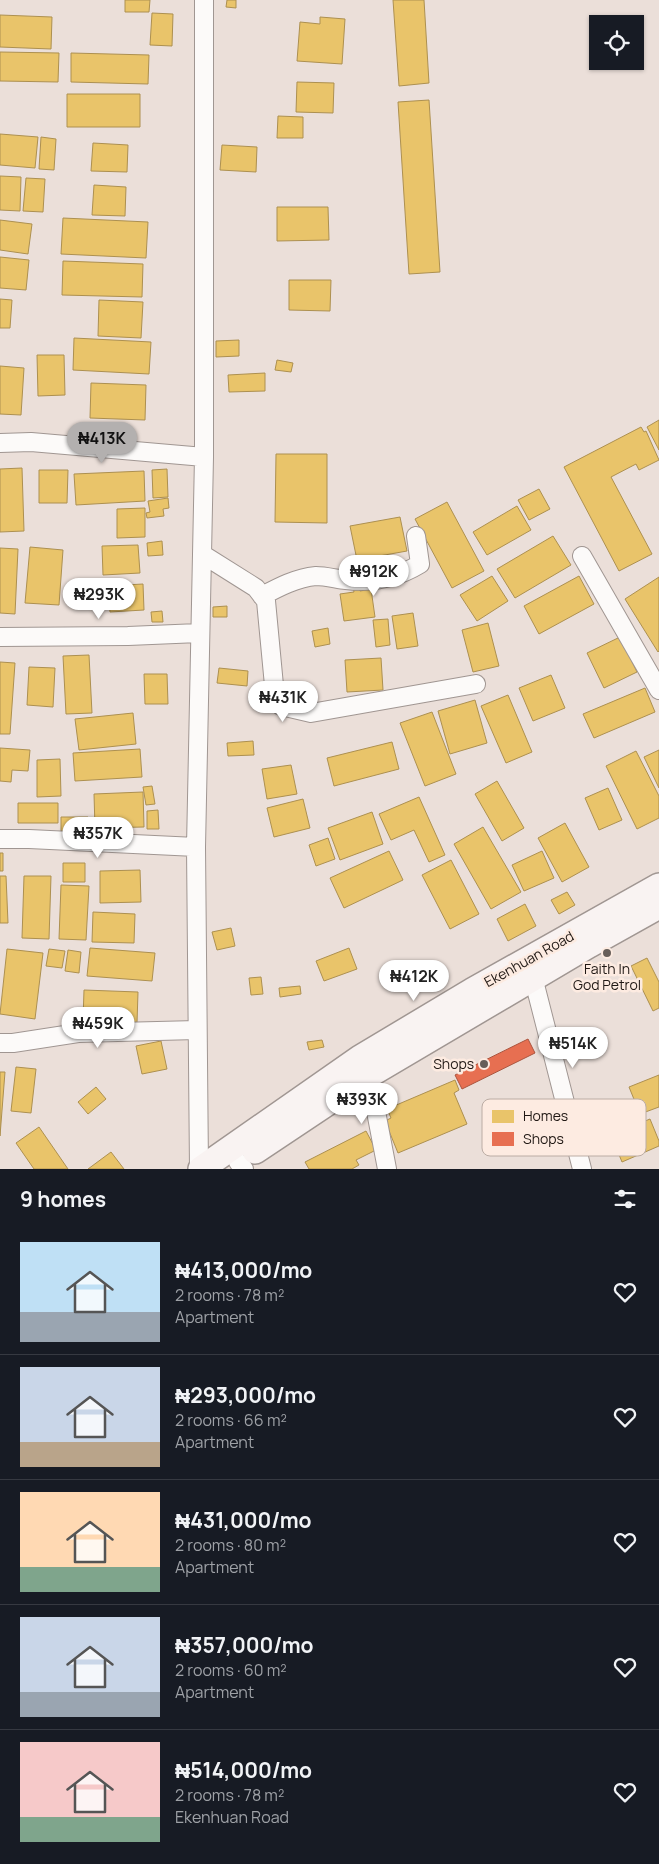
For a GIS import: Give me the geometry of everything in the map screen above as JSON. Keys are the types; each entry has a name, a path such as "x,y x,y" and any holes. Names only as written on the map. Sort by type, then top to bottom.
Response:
{"main road":[{"name":"Ekenhuan Road","path":"200,1169 360,1058 472,991 659,886"},
{"name":"Ekenhuan Road","path":"237,1167 369,1075 534,977 659,906"}],"street":[{"path":"200,1169 196,847 204,457 204,0"},
{"path":"0,443 31,442 204,457"},
{"path":"262,596 281,585 310,577 380,581 411,570 420,564 416,536"},
{"path":"202,554 256,588 266,601 275,696 281,706 311,713 476,684"},
{"path":"582,556 659,690"},
{"path":"0,637 128,636 199,633"},
{"path":"0,840 29,839 196,847"},
{"path":"534,977 564,1099"},
{"path":"0,1043 13,1043 78,1033 197,1030"},
{"path":"369,1075 387,1169"},
{"path":"579,1156 582,1169"}],"building: Homes":[{"path":"125,0 150,0 149,12 125,12"},
{"path":"227,0 236,0 236,8 226,7"},
{"path":"393,0 424,0 429,83 399,86"},
{"path":"152,13 173,14 172,46 150,45"},
{"path":"0,15 52,17 51,49 0,47"},
{"path":"320,17 345,19 342,64 297,61 300,22 320,24"},
{"path":"0,52 59,53 58,82 0,81"},
{"path":"71,53 149,55 148,84 71,82"},
{"path":"297,82 334,83 333,113 296,112"},
{"path":"67,94 140,94 140,127 67,127"},
{"path":"429,100 440,272 409,274 398,102"},
{"path":"278,116 303,117 303,138 277,138"},
{"path":"0,134 38,137 35,168 0,165"},
{"path":"41,137 56,139 54,170 39,169"},
{"path":"93,143 128,145 127,172 91,171"},
{"path":"222,145 257,147 256,172 220,170"},
{"path":"0,176 21,177 20,211 0,210"},
{"path":"26,178 45,179 43,212 23,211"},
{"path":"94,185 126,187 125,216 92,215"},
{"path":"277,207 328,207 329,240 277,241"},
{"path":"63,218 148,222 146,258 61,254"},
{"path":"0,220 32,224 28,254 0,250"},
{"path":"0,257 29,260 26,290 0,288"},
{"path":"63,261 143,264 142,297 62,295"},
{"path":"289,280 331,280 330,311 289,310"},
{"path":"0,299 12,300 10,328 0,328"},
{"path":"99,300 143,302 141,338 98,336"},
{"path":"74,338 151,342 149,374 73,370"},
{"path":"239,340 239,356 216,357 216,341"},
{"path":"37,355 64,355 65,395 38,396"},
{"path":"277,360 293,363 291,372 275,370"},
{"path":"0,366 24,368 21,415 0,414"},
{"path":"265,373 265,391 229,392 228,375"},
{"path":"91,383 146,385 145,420 90,418"},
{"path":"659,420 659,450 647,427"},
{"path":"641,427 644,432 646,431 659,460 639,470 636,464 611,477 652,554 619,571 564,467"},
{"path":"276,454 327,454 327,523 275,522"},
{"path":"22,468 24,531 0,532 0,469"},
{"path":"167,469 168,497 153,498 152,470"},
{"path":"39,470 68,470 67,503 39,503"},
{"path":"144,471 145,501 76,505 74,474"},
{"path":"539,489 550,509 529,520 518,500"},
{"path":"168,498 169,508 163,509 164,516 147,518 146,513 150,512 148,501"},
{"path":"447,502 484,571 452,588 415,519"},
{"path":"517,506 531,530 487,555 473,532"},
{"path":"145,508 145,537 117,538 117,509"},
{"path":"400,517 407,551 357,560 350,526"},
{"path":"553,536 571,565 515,598 497,569"},
{"path":"162,541 163,555 148,556 147,543"},
{"path":"138,545 140,573 103,575 102,546"},
{"path":"30,547 63,550 59,605 25,603"},
{"path":"0,548 18,549 15,614 0,613"},
{"path":"492,576 508,601 477,621 460,595"},
{"path":"579,576 594,604 539,634 524,606"},
{"path":"659,577 659,651 658,652 625,599"},
{"path":"143,584 144,610 110,612 108,586"},
{"path":"359,585 360,591 371,589 375,617 344,621 340,594 354,592 353,586"},
{"path":"227,606 227,617 213,617 213,607"},
{"path":"162,611 163,622 152,622 151,612"},
{"path":"413,613 418,646 397,649 392,616"},
{"path":"388,619 390,645 376,647 373,620"},
{"path":"488,623 499,666 473,672 462,630"},
{"path":"328,628 330,644 315,647 312,631"},
{"path":"620,637 637,672 604,688 587,653"},
{"path":"89,655 92,713 66,714 63,656"},
{"path":"381,658 383,690 347,692 345,660"},
{"path":"0,662 15,663 10,734 0,734"},
{"path":"29,667 55,668 53,707 27,705"},
{"path":"219,668 248,671 247,686 217,683"},
{"path":"144,674 167,674 168,704 145,704"},
{"path":"551,675 565,708 533,721 519,688"},
{"path":"645,688 655,712 594,738 583,714"},
{"path":"508,695 532,752 506,763 481,706"},
{"path":"475,700 487,743 450,754 438,711"},
{"path":"432,712 456,774 425,786 400,723"},
{"path":"133,713 136,744 79,750 75,719"},
{"path":"253,741 254,755 228,756 227,743"},
{"path":"392,742 399,769 334,786 327,758"},
{"path":"0,748 30,750 28,771 12,770 11,782 0,781"},
{"path":"140,749 142,777 75,781 73,753"},
{"path":"659,750 659,788 644,757"},
{"path":"636,751 659,796 659,818 637,829 606,766"},
{"path":"60,759 61,796 37,797 37,760"},
{"path":"291,765 297,794 267,799 262,769"},
{"path":"497,781 524,828 502,841 475,794"},
{"path":"152,786 155,804 146,805 143,787"},
{"path":"608,788 622,820 599,830 585,798"},
{"path":"143,792 144,827 95,828 94,794"},
{"path":"419,797 445,855 429,862 414,830 391,840 379,814"},
{"path":"303,799 310,828 274,837 267,808"},
{"path":"18,803 58,803 58,823 18,823"},
{"path":"158,810 159,829 147,829 147,811"},
{"path":"372,812 383,844 340,860 328,828"},
{"path":"61,817 88,817 88,831 61,831"},
{"path":"565,823 589,867 562,882 538,838"},
{"path":"483,827 521,892 491,909 454,844"},
{"path":"328,838 335,859 316,866 309,845"},
{"path":"389,851 403,880 344,908 330,878"},
{"path":"542,851 554,878 524,891 512,865"},
{"path":"0,853 3,853 3,871 0,871"},
{"path":"451,860 479,914 450,929 422,875"},
{"path":"63,863 85,863 85,882 63,882"},
{"path":"140,870 141,902 100,903 100,871"},
{"path":"0,876 6,876 8,923 0,923"},
{"path":"24,876 51,876 49,939 22,938"},
{"path":"61,885 89,886 86,940 59,939"},
{"path":"567,892 575,905 559,914 551,900"},
{"path":"525,904 536,926 508,941 497,919"},
{"path":"93,912 135,914 134,943 92,942"},
{"path":"231,928 235,946 217,950 212,932"},
{"path":"90,948 155,953 152,981 87,976"},
{"path":"349,948 357,969 324,981 316,961"},
{"path":"7,949 43,953 35,1019 0,1014"},
{"path":"49,949 65,951 62,968 46,966"},
{"path":"68,950 81,952 79,973 65,971"},
{"path":"647,958 659,982 659,1008 653,1011 631,966"},
{"path":"261,977 263,994 251,995 249,978"},
{"path":"300,986 301,994 280,997 279,988"},
{"path":"84,990 138,992 137,1023 83,1020"},
{"path":"322,1040 324,1047 309,1050 307,1042"},
{"path":"161,1041 167,1069 142,1074 136,1046"},
{"path":"16,1067 36,1069 31,1113 11,1111"},
{"path":"0,1072 5,1072 0,1136"},
{"path":"659,1075 659,1107 646,1112 646,1099 634,1099 629,1087"},
{"path":"455,1080 459,1090 454,1093 467,1124 398,1153 385,1121 391,1118 387,1109"},
{"path":"96,1087 106,1099 88,1114 78,1102"},
{"path":"650,1119 659,1141 659,1146 646,1152 646,1121"},
{"path":"39,1127 68,1169 34,1169 16,1143"},
{"path":"366,1131 376,1150 356,1160 359,1165 352,1169 309,1169 305,1162"},
{"path":"111,1152 124,1169 88,1169"},
{"path":"620,1156 636,1156 622,1162"}],"building: Shops":[{"path":"528,1039 535,1053 462,1089 455,1075"}],"place":[{"name":"Faith In God Petrol","path":"607,953"},
{"name":"Shops","path":"484,1064"}]}
